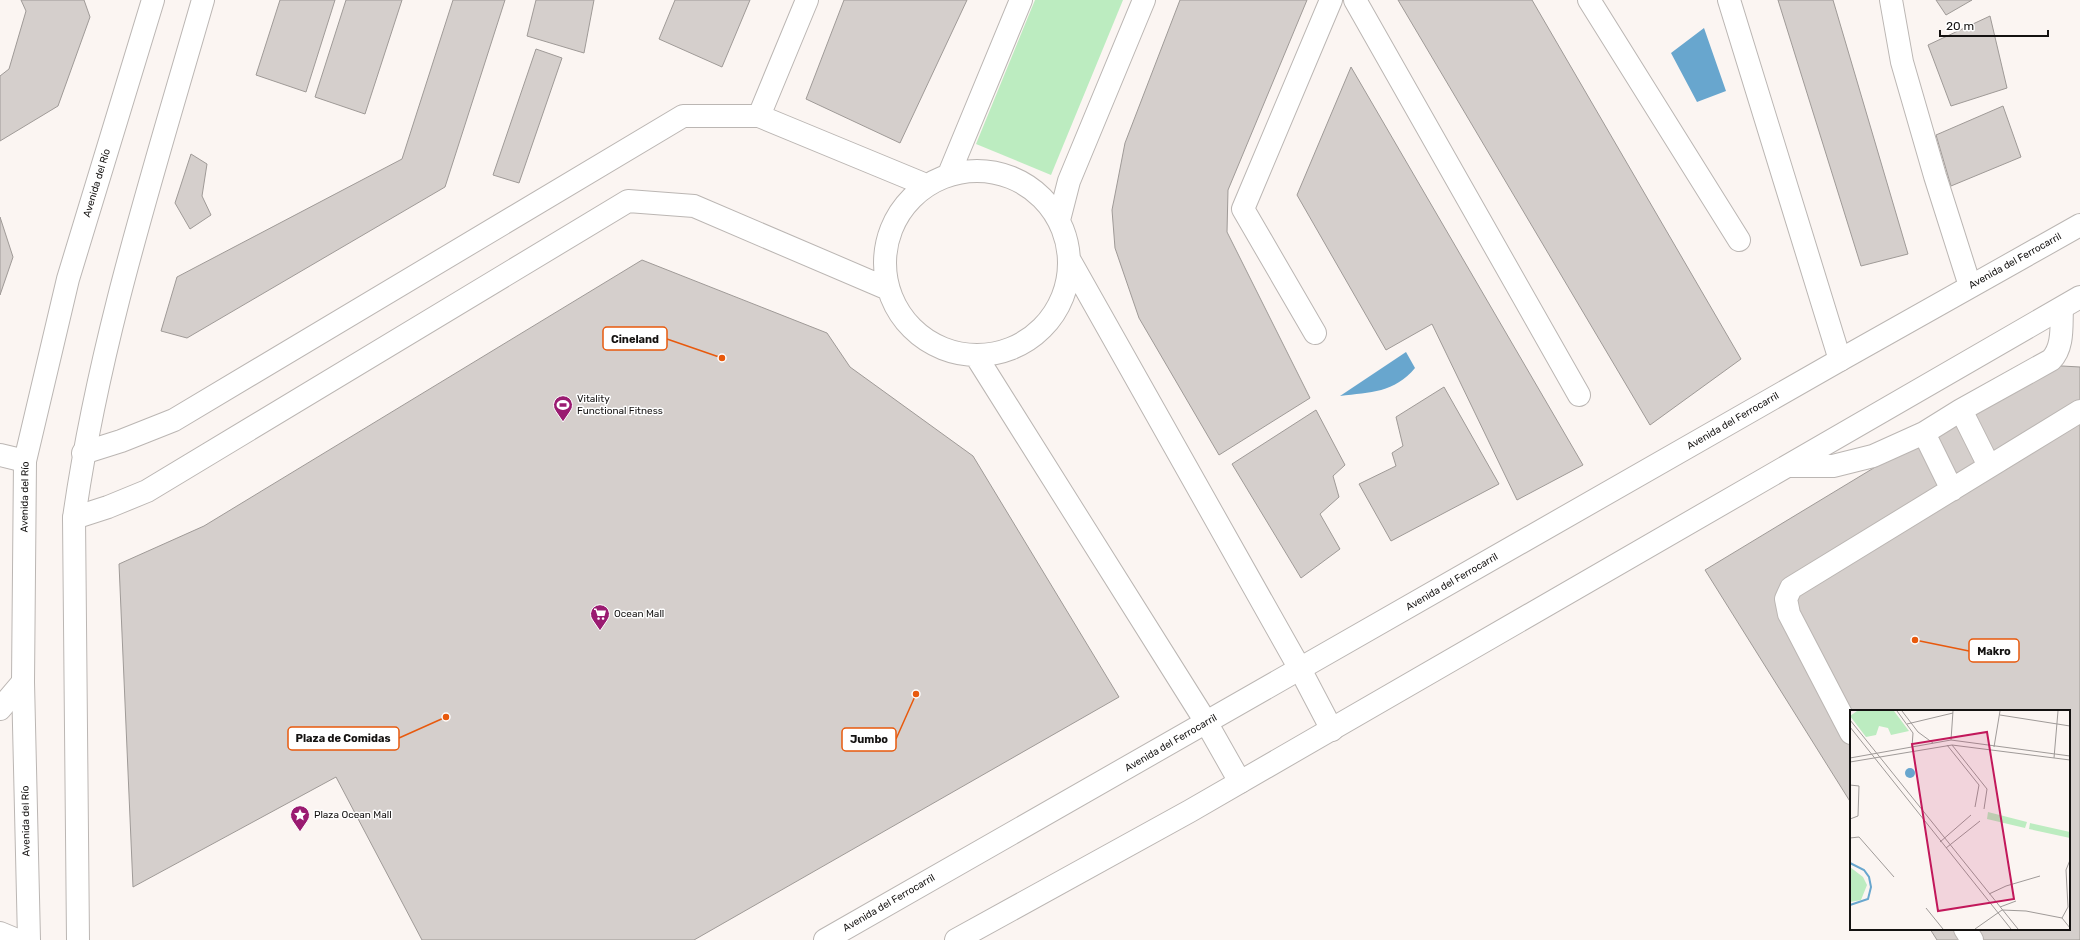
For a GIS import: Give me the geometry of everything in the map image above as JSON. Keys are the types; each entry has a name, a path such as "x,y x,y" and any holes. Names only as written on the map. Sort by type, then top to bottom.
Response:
{"main road":[{"name":"Avenida del Río","path":"29,940 23,682 25,461 68,279 152,0"},
{"path":"78,940 74,518 83,453 122,280 203,0"},
{"path":"759,116 807,0"},
{"path":"949,174 1020,0"},
{"path":"1059,220 1069,181 1144,0"},
{"path":"1315,333 1243,209 1331,0"},
{"path":"1355,0 1579,395"},
{"path":"1589,0 1739,240"},
{"path":"1729,0 1840,360"},
{"path":"1891,0 1902,62 1935,176 1970,286"},
{"path":"83,453 121,441 174,420 683,116 759,116 926,185"},
{"path":"975,170 1000,173 1024,183 1044,199 1059,220 1066,239 1069,259 1065,289 1052,316 1032,337 1006,351 976,356 947,351 921,338 901,316 888,289 884,260 890,231 904,205 926,185 949,174 975,170"},
{"path":"74,518 108,508 147,491 628,201 694,206 888,289"},
{"name":"Avenida del Ferrocarril","path":"825,940 1970,286 2080,226"},
{"path":"1069,259 1300,669 1332,730"},
{"path":"1789,466 1833,466 1873,456 1924,433 1961,410 2051,360 2057,354 2060,347 2071,302"},
{"path":"956,940 1332,730 2071,302"},
{"path":"976,356 1206,722 1240,782"},
{"path":"1961,410 1989,466"},
{"path":"1850,731 1789,614 1786,599 1791,588 2080,411"},
{"path":"1924,433 1952,490"},
{"path":"0,455 25,461"},
{"path":"0,709 23,682"},
{"path":"1966,930 1972,940"},
{"path":"0,933 17,940"}],"green space":[{"path":"1035,0 1123,0 1051,175 976,144"}],"water":[{"path":"1704,28 1726,91 1697,102 1671,53"},
{"path":"1406,352 1415,368 1399,382 1381,390 1340,396"}],"building":[{"path":"21,0 84,0 90,17 58,106 0,141 0,76 9,69 26,11"},
{"path":"280,0 335,0 306,92 256,75"},
{"path":"346,0 402,0 365,114 315,97"},
{"path":"453,0 505,0 445,187 187,338 161,331 177,277 402,159"},
{"path":"536,0 594,0 584,53 527,36"},
{"path":"675,0 750,0 722,67 659,39"},
{"path":"844,0 967,0 900,143 806,99"},
{"path":"1180,0 1307,0 1228,190 1227,232 1310,398 1219,455 1139,318 1115,248 1112,210 1125,143"},
{"path":"1398,0 1532,0 1741,359 1650,425"},
{"path":"1778,0 1833,0 1908,254 1861,266"},
{"path":"1936,0 1972,0 1946,15"},
{"path":"1990,16 2007,88 1951,106 1928,45"},
{"path":"536,49 562,58 519,183 493,175"},
{"path":"1351,67 1583,465 1517,500 1432,324 1386,350 1297,195"},
{"path":"2003,106 2021,157 1951,186 1936,135"},
{"path":"191,154 207,164 202,196 211,215 190,229 175,203"},
{"path":"0,217 13,257 0,295"},
{"name":"Ocean Mall","path":"642,260 827,333 850,367 973,456 1119,697 694,940 422,940 336,777 133,887 119,564 204,526"},
{"path":"2044,365 2080,367 2080,940 1937,940 1931,930 2070,930 2070,710 1850,710 1850,801 1705,570"},
{"path":"1444,387 1499,484 1391,541 1359,484 1396,466 1392,453 1403,446 1396,417"},
{"path":"1316,410 1345,465 1333,476 1339,497 1320,514 1340,549 1301,578 1232,464"}],"place":[{"name":"Cineland","path":"722,358"},
{"name":"Vitality Functional Fitness","path":"563,422"},
{"name":"Ocean Mall","path":"600,631"},
{"name":"Makro","path":"1915,640"},
{"name":"Jumbo","path":"916,694"},
{"name":"Plaza de Comidas","path":"446,717"},
{"name":"Plaza Ocean Mall","path":"300,832"}]}
